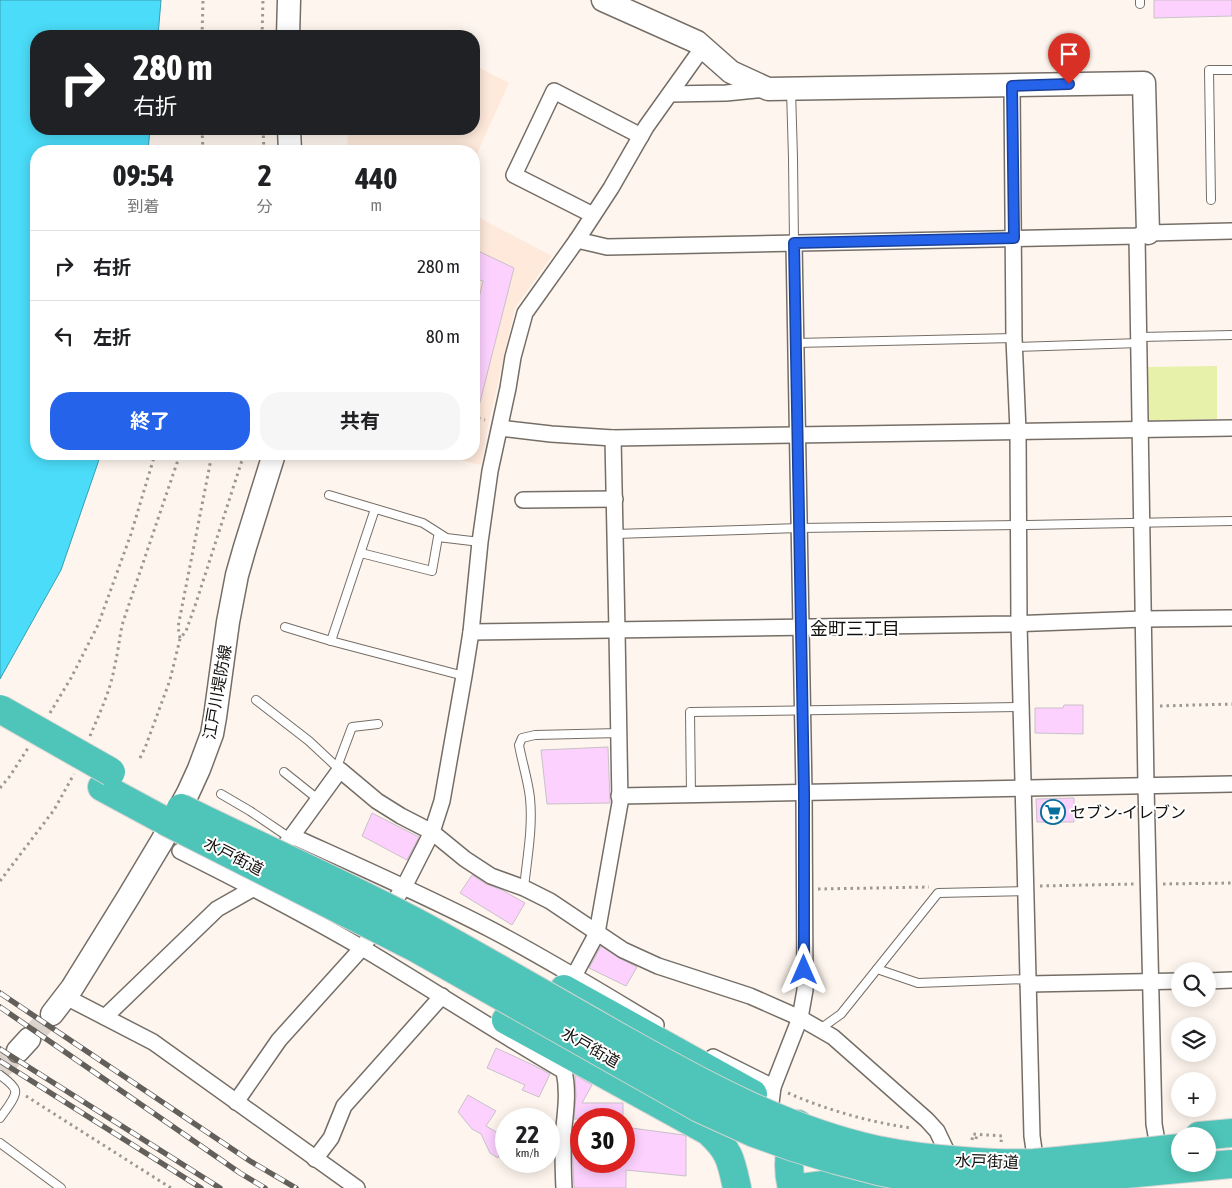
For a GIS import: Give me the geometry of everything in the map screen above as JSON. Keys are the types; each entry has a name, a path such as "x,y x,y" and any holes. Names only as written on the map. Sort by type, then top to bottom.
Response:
{"highway":[{"name":"水戸街道","path":"0,709 106,779"},
{"name":"水戸街道","path":"0,730 106,779 169,812 285,882 414,946 699,1108 754,1133 793,1147 878,1171 917,1179 999,1186 1232,1164"},
{"name":"水戸街道","path":"169,812 251,843 343,885 424,927 687,1076 748,1105 811,1130 876,1150 936,1159 1002,1164 1033,1163 1171,1142"},
{"path":"251,843 313,858 388,890 569,983 727,1080 772,1095 802,1116 842,1129 911,1147 947,1152 1017,1154 1035,1157"},
{"path":"285,882 330,919 506,1020 708,1131 728,1153 733,1166 737,1188"},
{"path":"792,1188 788,1174 790,1144 802,1116"},
{"path":"1216,1134 1232,1132"},
{"name":"水戸街道","path":"1035,1157 1171,1142"},
{"path":"1216,1144 1232,1142"},
{"path":"800,1188 1035,1157"},
{"path":"1121,1188 1232,1177"}],"street":[{"path":"288,30 289,0"},
{"path":"603,0 697,42 732,72 768,89"},
{"path":"236,1102 279,1040 362,948 404,887 432,832 442,801 464,676 490,471 513,357 525,313 577,240 611,188 641,136 703,48"},
{"path":"670,94 726,93 768,89 1144,83 1140,340 1146,786 1154,1124 1171,1141"},
{"path":"1012,86 1014,343 1018,430 1019,624 1032,1136 1035,1157 1044,1188"},
{"path":"593,215 514,175 554,91 641,136"},
{"path":"577,240 607,247 1143,235 1232,231"},
{"path":"772,1095 800,1018 805,990 804,792 794,243"},
{"path":"500,428 612,438 1232,428"},
{"path":"291,838 404,887 489,929 569,983 597,933 620,803 612,438"},
{"name":"江戸川堤防線","path":"59,1006 162,841 188,794 199,769 212,734 228,622 237,575 272,460"},
{"path":"523,500 614,499"},
{"path":"471,632 1019,624 1232,618"},
{"path":"105,1017 217,910 254,888 319,800 339,769 377,801 432,832 465,859 491,876 524,888 550,901 623,950 658,966 750,996 800,1018 833,1037 927,1120 937,1131 947,1152"},
{"path":"619,796 1232,784"},
{"path":"180,851 254,888 362,948 564,1071 566,1080 563,1140 564,1188"},
{"path":"1216,981 1232,980"},
{"path":"1028,981 1171,981"},
{"path":"315,1159 331,1138 344,1106 442,996"},
{"path":"59,1006 105,1017 153,1042 357,1188"}],"lane":[{"path":"1211,200 1209,70 1232,70"},
{"path":"791,89 794,158 794,243"},
{"path":"796,343 1014,343 1140,340 1232,335"},
{"path":"329,495 423,523 447,538"},
{"path":"331,641 375,509"},
{"path":"615,534 798,528 1018,526 1232,520"},
{"path":"361,553 432,571 438,537 480,542"},
{"path":"285,628 464,676"},
{"path":"256,700 309,741 339,769 352,727 378,724"},
{"path":"691,794 690,712 1022,707"},
{"path":"524,888 531,818 530,798 519,745 522,738 535,735 618,733"},
{"path":"284,772 319,800"},
{"path":"221,794 291,838"},
{"path":"820,1029 840,1014 938,893 1025,887"},
{"path":"877,969 918,982 1028,981"},
{"path":"0,1076 15,1089 12,1101 0,1118"},
{"path":"0,1143 61,1188"}],"path":[{"path":"202,30 203,0"},
{"path":"262,30 264,1"},
{"path":"46,720 71,678 98,625 131,534 154,460"},
{"path":"89,739 110,686 123,622 178,460"},
{"path":"180,639 178,627 211,460"},
{"path":"140,758 146,748 170,680 180,639 186,631 196,603 242,460"},
{"path":"1145,706 1232,704"},
{"path":"0,788 31,744"},
{"path":"0,881 54,810 77,768"},
{"path":"1025,887 1232,883"},
{"path":"804,891 929,886"},
{"path":"15,1089 171,1188"},
{"path":"772,1095 808,1102 888,1125 915,1129"},
{"path":"984,1140 976,1139 975,1133 1002,1136 1001,1142 993,1141"}],"shaded area":[{"path":"480,68 509,83 480,147 480,145 347,145 348,135 480,135"},
{"path":"480,218 552,256 515,308 481,465 461,460 480,460"}],"green space":[{"path":"1217,366 1217,419 1145,421 1143,367"}],"water":[{"path":"0,0 161,0 158,30 30,30 30,135 149,135 149,145 30,145 30,460 99,460 61,570 0,679"}],"building":[{"path":"1154,0 1232,0 1232,16 1154,18"},
{"path":"480,252 514,268 480,402 480,294 483,281 480,280"},
{"path":"1064,705 1083,705 1083,734 1035,733 1035,708 1063,708"},
{"path":"608,747 610,803 547,804 541,750"},
{"path":"1074,798 1074,822 1037,822 1036,799"},
{"path":"372,813 419,837 407,860 362,836"},
{"path":"472,875 525,903 512,925 460,893"},
{"path":"601,946 637,967 626,986 589,968"},
{"path":"496,1048 550,1074 539,1097 522,1090 525,1085 487,1068"},
{"path":"575,1075 592,1085 582,1103 623,1103 623,1108 575,1108"},
{"path":"468,1095 495,1110 486,1126 495,1131 495,1156 490,1153 481,1134 472,1129 458,1112"},
{"path":"635,1128 684,1135 686,1137 686,1176 635,1171"},
{"path":"573,1173 626,1173 626,1188 574,1188"}],"tunnel":[{"path":"29,1039 52,1014"},
{"path":"0,1069 18,1051"}],"railway":[{"path":"0,993 250,1161 296,1188"},
{"path":"0,1007 240,1173 265,1188"},
{"path":"0,1049 220,1188"},
{"path":"0,1061 201,1188"}],"place":[{"name":"セブン-イレブン","path":"1053,812"}],"district":[{"name":"金町三丁目","path":"855,628"}],"route":[{"path":"804,970 804,792 794,243 1014,238 1012,86 1069,84"}]}
